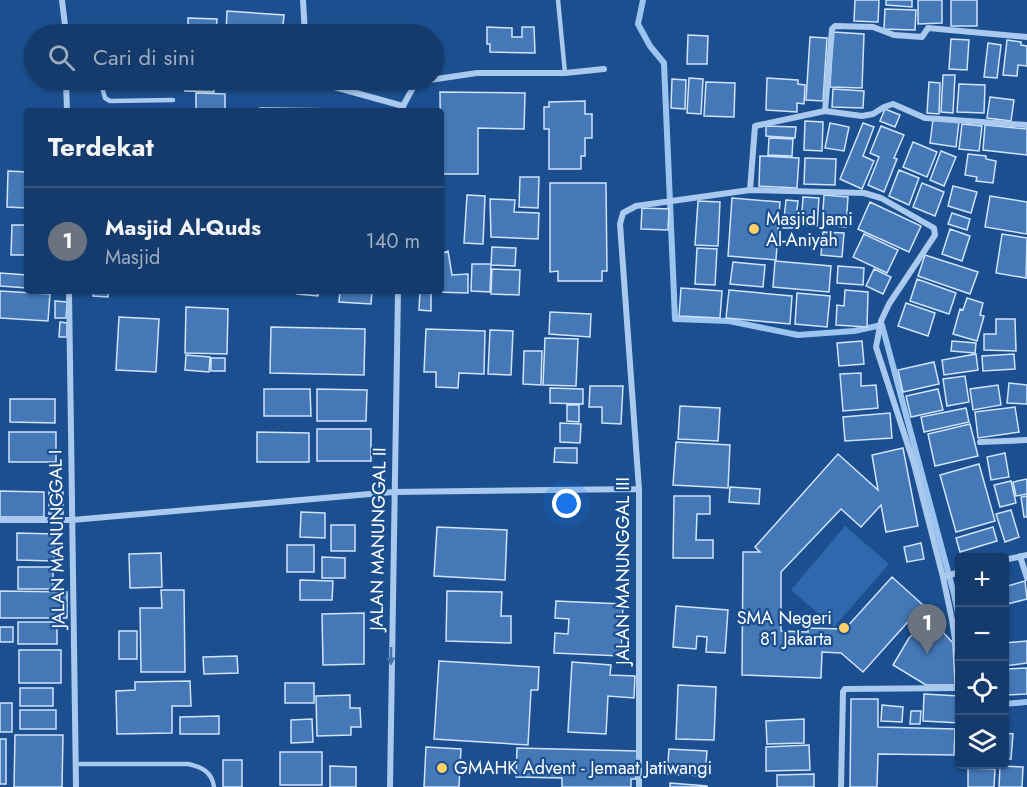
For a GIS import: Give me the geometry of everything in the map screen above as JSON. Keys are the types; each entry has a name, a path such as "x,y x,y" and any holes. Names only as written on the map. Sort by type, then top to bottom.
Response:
{"street":[{"path":"62,0 65,24"},
{"path":"303,0 304,24"},
{"path":"825,111 832,29 836,26 873,27 894,35 922,37 928,28 1027,37"},
{"path":"444,78 477,73 565,73 604,69"},
{"path":"66,90 67,108"},
{"path":"343,90 403,108 412,90"},
{"path":"959,661 945,576 914,464 876,347 880,321 889,303 935,235 934,228 873,195 853,192 750,190 755,126 825,111 862,117 892,104 925,118 1027,125"},
{"name":"JALAN MANUNGGAL III","path":"639,787 639,489 621,218 623,213 636,206 750,190"},
{"name":"JALAN MANUNGGAL I","path":"69,294 76,787"},
{"name":"JALAN MANUNGGAL II","path":"390,787 398,294"},
{"path":"980,442 1027,440"},
{"path":"0,520 72,520 393,492 639,489"},
{"path":"1023,555 1027,578"},
{"path":"945,576 955,574"},
{"path":"841,787 843,692 845,689 955,688"}],"lane":[{"path":"558,0 565,73"},
{"path":"103,90 105,98 110,101 173,100"},
{"path":"76,764 188,764 203,768 213,780 214,787"}],"shaded area":[{"path":"845,526 889,564 834,627 791,590"}],"building":[{"path":"855,0 879,0 878,22 854,21"},
{"path":"886,0 912,0 912,7 886,5"},
{"path":"918,0 942,0 942,23 918,24"},
{"path":"951,0 977,0 977,26 951,26"},
{"path":"885,9 916,10 915,30 884,29"},
{"path":"227,11 284,15 283,24 226,24"},
{"path":"188,18 217,19 217,24 188,24"},
{"path":"487,27 512,28 512,37 522,37 522,27 534,27 535,53 490,52 490,44 487,44"},
{"path":"833,32 864,34 862,88 830,87"},
{"path":"688,35 708,36 707,64 687,64"},
{"path":"810,37 827,38 823,101 806,100"},
{"path":"951,39 969,40 967,70 949,69"},
{"path":"1007,40 1021,42 1021,45 1027,46 1027,66 1018,65 1017,76 1003,75"},
{"path":"988,43 1001,45 997,78 984,77"},
{"path":"943,75 955,75 953,113 941,112"},
{"path":"689,78 703,79 701,114 687,113"},
{"path":"767,78 798,80 798,84 805,85 804,104 797,103 797,112 766,110"},
{"path":"672,79 686,80 685,109 671,108"},
{"path":"706,82 735,83 734,117 704,116"},
{"path":"929,82 940,83 939,114 927,113"},
{"path":"959,84 985,85 984,113 957,112"},
{"path":"833,89 864,91 863,108 832,107"},
{"path":"214,90 214,92 185,91"},
{"path":"440,92 525,93 524,129 478,128 478,174 444,174 444,108 440,108"},
{"path":"196,93 225,94 225,108 196,108"},
{"path":"990,97 1014,100 1011,121 987,118"},
{"path":"585,101 585,114 592,114 592,138 585,138 585,156 581,156 581,169 549,169 549,129 544,129 544,107 549,107 549,102"},
{"path":"885,109 900,115 895,127 880,121"},
{"path":"933,119 959,122 956,147 930,143"},
{"path":"805,121 823,122 822,151 804,150"},
{"path":"830,123 849,127 844,151 825,148"},
{"path":"863,123 874,127 863,156 874,161 862,189 840,179"},
{"path":"962,124 982,126 979,151 959,149"},
{"path":"985,125 1027,129 1027,155 983,150"},
{"path":"766,126 796,127 795,138 766,136"},
{"path":"881,126 904,135 894,158 897,159 884,192 868,185 879,157 870,153"},
{"path":"769,138 793,139 792,156 768,155"},
{"path":"913,142 937,152 927,177 903,167"},
{"path":"941,151 956,157 944,186 930,180"},
{"path":"968,154 986,156 986,159 996,161 993,183 976,181 977,177 965,175"},
{"path":"760,156 799,158 797,188 759,186"},
{"path":"805,158 836,159 835,185 804,184"},
{"path":"899,170 919,178 909,205 889,196"},
{"path":"8,171 24,172 24,208 7,207"},
{"path":"520,177 539,177 538,208 519,207"},
{"path":"550,183 606,183 607,271 602,271 602,281 558,281 558,271 550,272"},
{"path":"922,183 944,192 935,216 913,207"},
{"path":"953,186 977,192 971,213 948,206"},
{"path":"467,195 485,196 483,244 464,243"},
{"path":"824,195 848,197 846,227 822,225"},
{"path":"990,196 1027,202 1027,234 985,227"},
{"path":"803,197 819,198 817,226 801,225"},
{"name":"Masjid Jami Al-Aniyah","path":"732,198 780,202 776,260 728,256"},
{"path":"490,199 515,200 514,212 539,213 538,239 491,237"},
{"path":"786,200 798,201 795,228 783,228"},
{"path":"698,201 720,202 718,246 695,245"},
{"path":"870,202 921,226 909,252 858,229"},
{"path":"642,208 669,209 668,230 641,229"},
{"path":"952,213 970,219 967,230 948,224"},
{"path":"12,225 24,225 24,255 11,255"},
{"path":"950,229 970,236 962,261 942,254"},
{"path":"823,232 844,233 842,257 821,255"},
{"path":"864,234 898,250 887,273 853,257"},
{"path":"1002,234 1027,238 1026,278 996,273"},
{"path":"492,247 516,248 515,266 491,265"},
{"path":"697,248 717,249 715,285 695,284"},
{"path":"448,251 452,275 468,274 468,293 444,292 444,253"},
{"path":"925,255 978,272 970,294 918,276"},
{"path":"775,261 831,266 829,292 773,287"},
{"path":"733,262 765,265 763,287 730,284"},
{"path":"472,264 491,264 490,292 471,291"},
{"path":"838,266 864,268 863,285 837,283"},
{"path":"492,269 520,270 519,295 491,294"},
{"path":"874,269 891,277 883,294 866,286"},
{"path":"0,273 24,275 24,288 0,286"},
{"path":"917,279 956,293 949,314 910,301"},
{"path":"681,288 722,291 720,318 679,316"},
{"path":"729,290 792,296 790,324 726,318"},
{"path":"845,290 868,292 867,327 836,325 837,305 844,306"},
{"path":"0,291 50,294 48,321 0,318"},
{"path":"797,293 830,296 827,327 795,324"},
{"path":"93,294 108,294 108,297 93,296"},
{"path":"340,294 372,294 371,304 339,302"},
{"path":"420,294 431,294 431,311 419,310"},
{"path":"967,298 983,303 980,315 984,316 977,341 953,334 960,309 963,310"},
{"path":"55,301 67,302 66,318 55,318"},
{"path":"906,303 935,313 928,336 898,326"},
{"path":"186,307 228,309 227,354 185,353"},
{"path":"550,312 591,314 590,337 549,334"},
{"path":"119,317 159,319 156,372 116,370"},
{"path":"996,319 1015,319 1016,351 984,350 984,334 996,334"},
{"path":"60,322 67,323 67,337 59,337"},
{"path":"271,327 365,329 364,375 270,373"},
{"path":"426,329 485,331 484,374 459,373 458,388 436,387 436,372 424,372"},
{"path":"490,330 513,331 511,375 488,374"},
{"path":"545,338 578,339 576,386 543,385"},
{"path":"862,341 864,364 839,366 837,343"},
{"path":"952,341 976,343 975,353 951,351"},
{"path":"524,351 542,351 541,385 523,384"},
{"path":"976,354 978,370 944,375 942,360"},
{"path":"1014,354 1015,369 983,371 982,356"},
{"path":"186,355 210,357 209,372 185,370"},
{"path":"211,358 225,358 225,371 211,371"},
{"path":"934,362 939,384 903,392 898,370"},
{"path":"861,373 861,386 876,385 878,408 843,411 840,374"},
{"path":"965,376 969,402 947,406 943,379"},
{"path":"1009,383 1027,385 1027,404 1007,403"},
{"path":"998,385 1001,405 973,410 970,389"},
{"path":"590,386 623,386 621,424 602,423 602,407 589,407"},
{"path":"550,388 583,389 583,404 550,403"},
{"path":"264,389 310,389 311,416 264,416"},
{"path":"317,389 367,390 366,421 317,421"},
{"path":"938,389 943,410 911,417 906,396"},
{"path":"10,399 55,399 55,423 10,422"},
{"path":"567,405 579,405 579,422 567,421"},
{"path":"680,406 720,408 718,441 678,439"},
{"path":"1015,407 1019,432 978,438 975,412"},
{"path":"966,408 969,422 924,432 921,417"},
{"path":"890,413 892,438 845,441 843,417"},
{"path":"560,423 581,424 580,443 560,442"},
{"path":"970,424 978,456 935,466 928,434"},
{"path":"317,429 371,429 371,461 317,461"},
{"path":"9,432 56,432 56,462 9,462"},
{"path":"257,432 309,433 309,462 257,462"},
{"path":"676,442 730,445 728,488 673,485"},
{"path":"555,448 577,448 577,463 554,462"},
{"path":"903,448 918,526 886,532 881,505 861,527 841,509 781,572 781,631 808,632 808,628 845,629 892,577 923,605 863,672 841,653 822,652 821,678 742,675 743,552 760,552 755,547 838,454 878,490 872,455"},
{"path":"1005,453 1009,477 991,480 987,457"},
{"path":"979,464 995,521 956,532 940,475"},
{"path":"1027,479 1027,494 1016,496 1013,482"},
{"path":"1011,481 1016,503 1000,507 994,485"},
{"path":"730,487 760,489 759,504 729,502"},
{"path":"0,491 44,492 44,517 0,517"},
{"path":"49,492 63,492 63,514 49,514"},
{"path":"674,496 710,496 710,514 697,514 696,540 713,540 713,558 673,558"},
{"path":"1027,496 1027,517 1024,517 1021,497"},
{"path":"1011,510 1019,537 1005,542 996,514"},
{"path":"301,512 325,513 325,538 300,537"},
{"path":"331,525 355,525 355,551 331,551"},
{"path":"437,527 507,530 505,580 434,576"},
{"path":"993,527 997,541 960,552 956,538"},
{"path":"17,533 55,534 54,561 17,560"},
{"path":"921,543 924,559 907,562 904,547"},
{"path":"287,545 314,545 314,572 287,572"},
{"path":"161,553 162,587 130,588 129,554"},
{"path":"322,557 345,558 345,578 322,578"},
{"path":"18,567 53,567 53,589 18,589"},
{"path":"300,580 333,581 332,600 300,600"},
{"path":"1025,581 1027,599 1009,604 1009,586"},
{"path":"161,590 184,590 185,672 141,672 140,608 162,608"},
{"path":"0,591 67,592 67,618 0,618"},
{"path":"447,591 502,592 501,616 511,616 511,643 446,641"},
{"path":"556,601 623,604 621,656 554,653 555,633 568,634 569,619 555,618"},
{"path":"676,606 728,610 725,653 706,652 707,637 697,636 696,649 673,647"},
{"path":"364,613 364,664 323,665 322,614"},
{"path":"930,618 953,643 955,685 926,685 893,665 909,638"},
{"path":"18,622 57,622 57,644 18,644"},
{"path":"0,627 13,627 13,642 0,642"},
{"path":"119,631 137,631 137,659 119,659"},
{"path":"1027,641 1027,663 1009,665 1009,643"},
{"path":"19,650 61,650 61,683 19,683"},
{"path":"237,656 238,673 204,674 203,657"},
{"path":"439,661 539,667 538,690 531,690 528,745 434,739"},
{"path":"572,662 611,665 610,675 635,676 634,698 608,696 606,734 568,732"},
{"path":"1027,668 1027,694 1009,695 1009,669"},
{"path":"190,681 191,706 172,706 172,733 117,734 116,691 135,690 135,682"},
{"path":"285,683 314,683 314,703 285,703"},
{"path":"678,685 716,687 714,740 676,739"},
{"path":"20,688 53,688 53,706 20,706"},
{"path":"924,694 955,696 955,723 923,721"},
{"path":"350,695 350,708 360,708 361,727 351,727 351,735 317,736 316,696"},
{"path":"851,699 878,699 878,727 955,729 954,755 878,754 877,787 850,787"},
{"path":"0,703 12,703 12,732 0,732"},
{"path":"882,705 903,707 902,722 881,721"},
{"path":"20,710 56,710 56,729 20,729"},
{"path":"911,711 921,711 920,724 910,724"},
{"path":"219,716 219,734 180,734 180,717"},
{"path":"312,719 313,742 291,743 291,720"},
{"path":"804,719 804,743 767,744 766,721"},
{"path":"1009,734 1013,734 1011,759 1009,759"},
{"path":"15,735 63,735 62,787 14,787"},
{"path":"0,739 6,739 6,784 0,784"},
{"path":"809,745 810,770 766,771 766,747"},
{"name":"GMAHK Advent - Jemaat Jatiwangi","path":"426,747 461,749 459,787 424,787"},
{"path":"517,748 637,751 636,779 631,779 631,787 562,787 562,778 516,777"},
{"path":"669,749 707,751 705,776 667,774"},
{"path":"280,752 322,752 322,785 280,785"},
{"path":"223,760 242,760 242,787 223,787"},
{"path":"330,766 356,767 356,787 330,787"},
{"path":"1009,766 1023,767 1022,787 999,787 1000,769 1009,769"},
{"path":"968,769 995,769 994,787 968,787"},
{"path":"814,774 814,787 777,787 777,775"},
{"path":"670,783 707,786 707,787 670,787"}],"waterway":[{"path":"643,0 638,24 650,46 664,63 675,319 729,321 798,335 854,331 882,325 957,607"},
{"path":"1009,704 1027,702"}],"place":[{"name":"Masjid Jami Al-Aniyah","path":"754,229"},
{"name":"SMA Negeri 81 Jakarta","path":"844,628"},
{"name":"Masjid Al-Quds","path":"927,654"},
{"name":"GMAHK Advent - Jemaat Jatiwangi","path":"442,768"}]}
